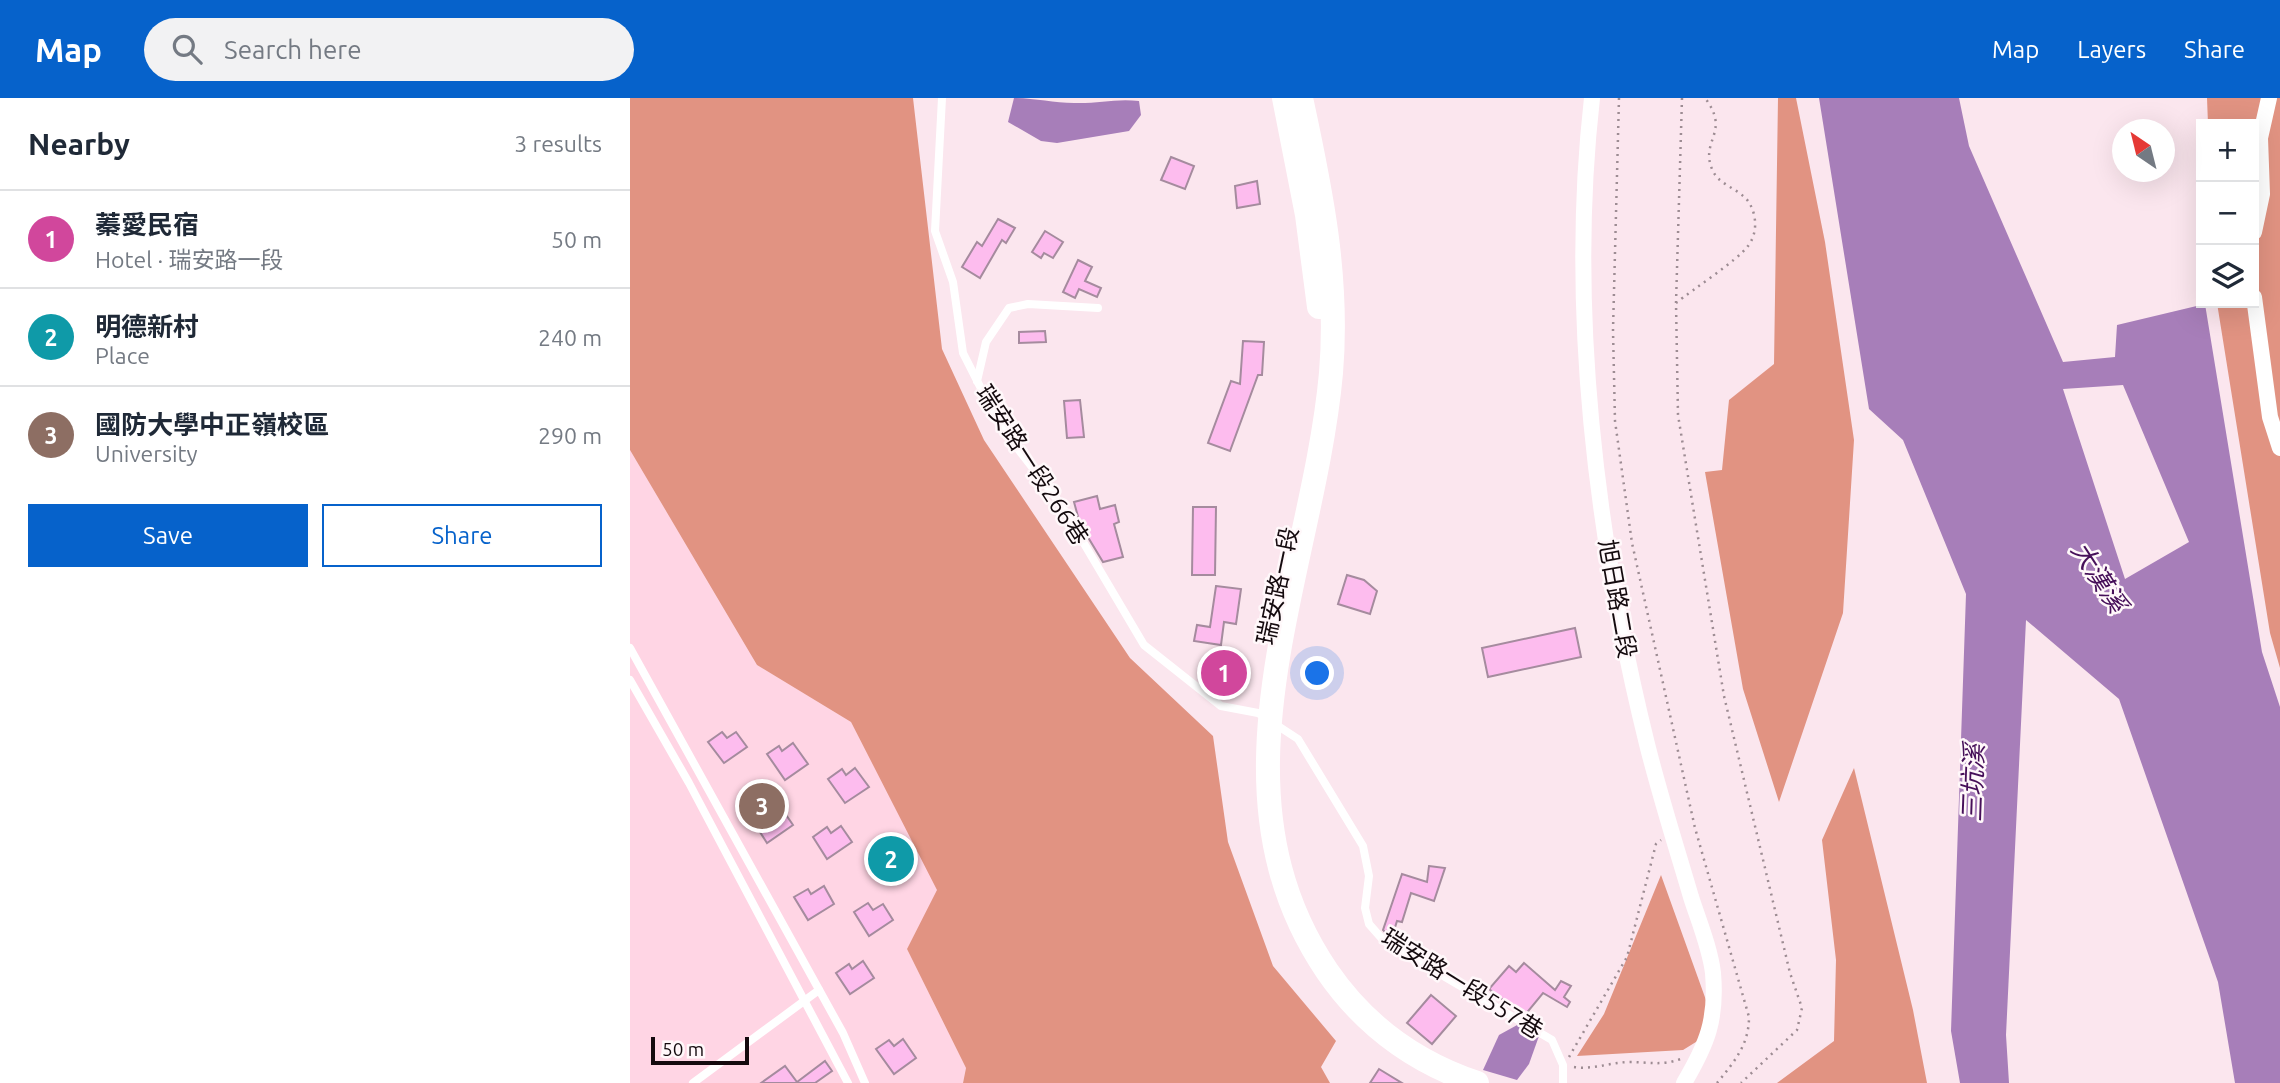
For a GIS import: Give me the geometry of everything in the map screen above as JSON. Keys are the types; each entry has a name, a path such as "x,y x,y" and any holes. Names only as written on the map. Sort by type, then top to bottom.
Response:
{"main road":[{"name":"瑞安路一段","path":"1284,98 1307,215 1319,307 1317,367 1304,462 1262,662 1267,762 1276,859 1322,963 1365,1019 1376,1040"},
{"name":"瑞安路一段","path":"1264,718 1319,468 1334,321 1332,256 1301,98"},
{"path":"1376,1040 1434,1083"},
{"path":"1376,1040 1477,1083"}],"street":[{"name":"旭日路二段","path":"1592,98 1582,254 1595,442 1613,587 1647,746 1712,970 1712,1024 1704,1051 1684,1083"},
{"path":"2259,208 2262,194 2260,138 2269,98"},
{"path":"2255,308 2270,416 2280,448"}],"lane":[{"name":"瑞安路一段266巷","path":"942,98 935,231 953,282 963,353 1000,426 1060,503 1144,645 1221,706 1264,718"},
{"path":"977,381 986,342 1009,308 1028,303 1098,307"},
{"path":"630,648 819,990 865,1083"},
{"path":"630,680 806,1000 848,1083"},
{"name":"瑞安路一段557巷","path":"1264,718 1298,739 1363,846 1368,876 1365,908 1369,924 1384,941 1552,1040 1563,1065 1563,1083"},
{"path":"693,1083 819,990"}],"path":[{"path":"1619,98 1613,343 1615,421 1628,516 1664,696 1695,828 1749,1017 1749,1034 1741,1052 1717,1083"},
{"path":"1682,98 1676,303 1678,415 1724,696 1790,973 1802,1008 1797,1030 1741,1083"},
{"path":"1676,303 1748,246 1756,226 1753,208 1712,170 1709,152 1717,128 1716,112 1706,98"},
{"path":"1563,1065 1579,1045 1627,957 1657,844 1671,830"},
{"path":"1563,1065 1600,1068 1633,1062 1645,1066 1668,1063 1704,1051"}],"shaded area":[{"path":"630,98 913,98 942,349 984,440 1130,658 1213,736 1228,842 1273,966 1336,1041 1321,1067 1330,1083 963,1083 966,1068 907,949 937,890 851,722 757,665 630,450"},
{"path":"1778,98 1796,98 1825,242 1854,440 1843,613 1779,802 1743,689 1705,472 1722,470 1729,400 1774,364"},
{"path":"2207,98 2280,98 2280,668 2270,633 2218,308 2259,308 2259,119 2208,119"},
{"path":"630,450 757,665 851,722 938,890 907,949 966,1068 963,1083 630,1083"},
{"path":"1854,768 1913,1010 1927,1083 1777,1083 1834,1041 1836,960 1822,840"},
{"path":"1661,875 1711,1014 1704,1037 1683,1050 1577,1056 1604,1014"}],"water":[{"path":"1014,98 1074,103 1139,101 1141,115 1129,131 1057,143 1041,141 1008,122"},
{"path":"1819,98 1959,98 1969,146 2063,362 2115,357 2117,325 2196,306 2206,308 2262,652 2280,707 2280,1083 2235,1083 2218,982 2119,699 2026,620 2006,1035 2009,1083 1960,1083 1951,1031 1966,594 1903,440 1869,409","holes":["2123,385 2189,542 2125,579 2063,389"]},
{"path":"1519,1024 1539,1036 1529,1064 1517,1080 1483,1070 1499,1035"}],"building":[{"path":"1171,157 1194,166 1185,189 1161,180"},
{"path":"1257,181 1260,204 1237,208 1235,186"},
{"path":"998,219 1015,228 1006,243 1002,240 980,278 962,267 977,242 982,246"},
{"path":"1045,231 1063,242 1053,258 1044,253 1041,258 1032,252"},
{"path":"1078,260 1092,267 1085,281 1101,288 1097,297 1079,289 1075,298 1063,292"},
{"path":"1045,331 1046,342 1019,343 1019,332"},
{"path":"1243,341 1264,342 1262,375 1258,375 1230,451 1208,443 1231,381 1240,384"},
{"path":"1080,400 1084,437 1067,438 1064,401"},
{"path":"1097,496 1100,509 1115,505 1119,522 1114,524 1123,557 1103,562 1080,524 1074,502"},
{"path":"1193,507 1216,507 1215,575 1192,575"},
{"path":"1347,575 1364,580 1377,591 1370,614 1338,604"},
{"path":"1216,586 1241,589 1236,624 1224,622 1221,645 1194,641 1197,625 1210,627"},
{"path":"1575,628 1581,657 1488,677 1482,648"},
{"path":"1230,653 1234,692 1218,694 1214,654"},
{"path":"722,732 727,738 736,732 747,747 724,763 708,742"},
{"path":"793,743 808,764 785,780 767,754 779,746 782,751"},
{"path":"855,768 869,787 845,803 828,779 842,769 846,775"},
{"path":"782,809 793,825 767,843 753,821 766,812 769,817"},
{"path":"841,826 852,842 827,859 813,837 827,827 831,833"},
{"path":"899,843 912,863 887,880 870,855 885,845 888,850"},
{"path":"1429,866 1445,868 1434,901 1411,893 1402,922 1397,921 1392,937 1388,935 1383,930 1402,874 1427,882"},
{"path":"824,886 834,904 808,920 794,897 808,889 811,894"},
{"path":"868,903 873,910 883,904 893,920 869,936 854,912"},
{"path":"863,961 874,978 850,994 836,973 849,964 852,969"},
{"path":"1524,963 1555,990 1561,981 1571,986 1564,997 1570,1002 1567,1007 1543,993 1524,1016 1489,989 1509,966 1516,972"},
{"path":"1431,995 1456,1016 1432,1044 1407,1023"},
{"path":"903,1039 916,1058 894,1074 876,1049 889,1040 894,1046"},
{"path":"825,1061 832,1071 815,1083 761,1083 785,1066 797,1082"},
{"path":"1379,1069 1402,1083 1370,1083"}],"place":[{"name":"蓁愛民宿","path":"1224,673"},
{"name":"國防大學中正嶺校區","path":"762,806"},
{"name":"明德新村","path":"891,859"}],"water label":[{"name":"大漢溪","path":"2099,577"},
{"name":"三坑溪","path":"1973,783"}]}
